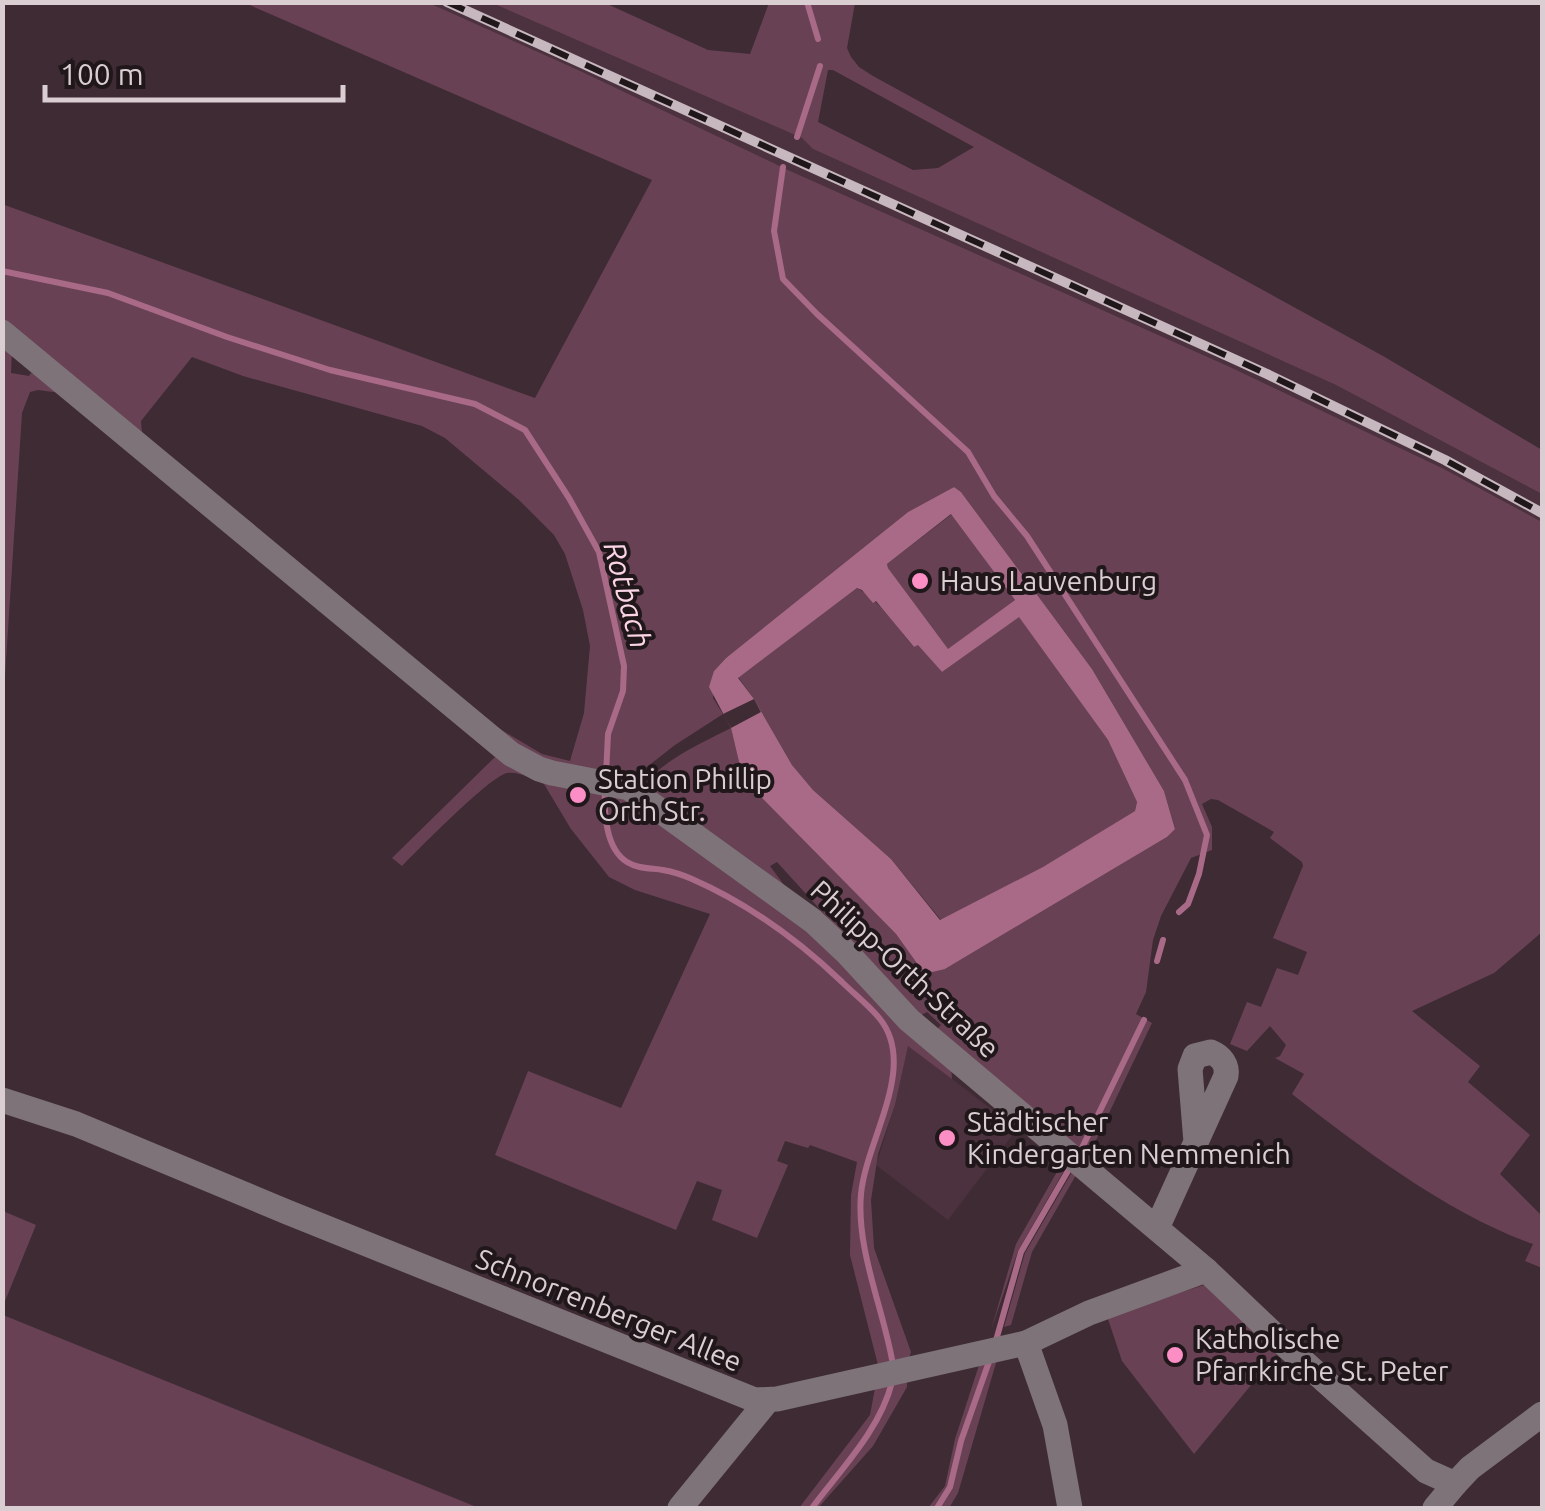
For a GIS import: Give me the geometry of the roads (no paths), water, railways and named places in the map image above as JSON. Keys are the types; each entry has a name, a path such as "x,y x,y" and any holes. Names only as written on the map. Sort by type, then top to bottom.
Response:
{"street":[{"name":"Philipp-Orth-Straße","path":"4,332 511,754 539,769 632,790 813,921 909,1020 1206,1270 1426,1472 1455,1484"},
{"name":"Schnorrenberger Allee","path":"2,1100 76,1124 743,1396 768,1400 1003,1348 1206,1270"},
{"path":"1157,1228 1196,1142"},
{"path":"1003,1348 1055,1425 1070,1508"},
{"path":"680,1508 768,1400"},
{"path":"1434,1508 1470,1468 1542,1414"}],"waterway":[{"path":"807,2 818,39"},
{"path":"797,137 820,66"},
{"path":"783,167 774,231 783,279 968,452 1185,780 1207,835 1199,874 1188,904 1179,912"},
{"name":"Rotbach","path":"2,271 108,293 330,370 475,404 525,430 599,552 624,666 623,691 608,734 606,775"},
{"name":"Rotbach","path":"605,792 608,830 620,856 636,866 692,879 772,924 866,1004 890,1038 894,1059 892,1081 865,1173 861,1215 867,1258 893,1365"},
{"path":"1157,961 1163,940"},
{"path":"1079,1154 1144,1020"},
{"path":"995,1344 1021,1252 1072,1164"},
{"path":"937,1508 950,1487 961,1441 991,1356"},
{"name":"Rotbach","path":"812,1508 869,1433 892,1382"}],"railway":[{"path":"447,2 1267,374 1445,460 1542,513"}],"place":[{"name":"Haus Lauvenburg","path":"920,581"},
{"name":"Station Phillip Orth Str.","path":"578,795"},
{"name":"Städtischer Kindergarten Nemmenich","path":"947,1138"},
{"name":"Katholische Pfarrkirche St. Peter","path":"1175,1355"}]}
